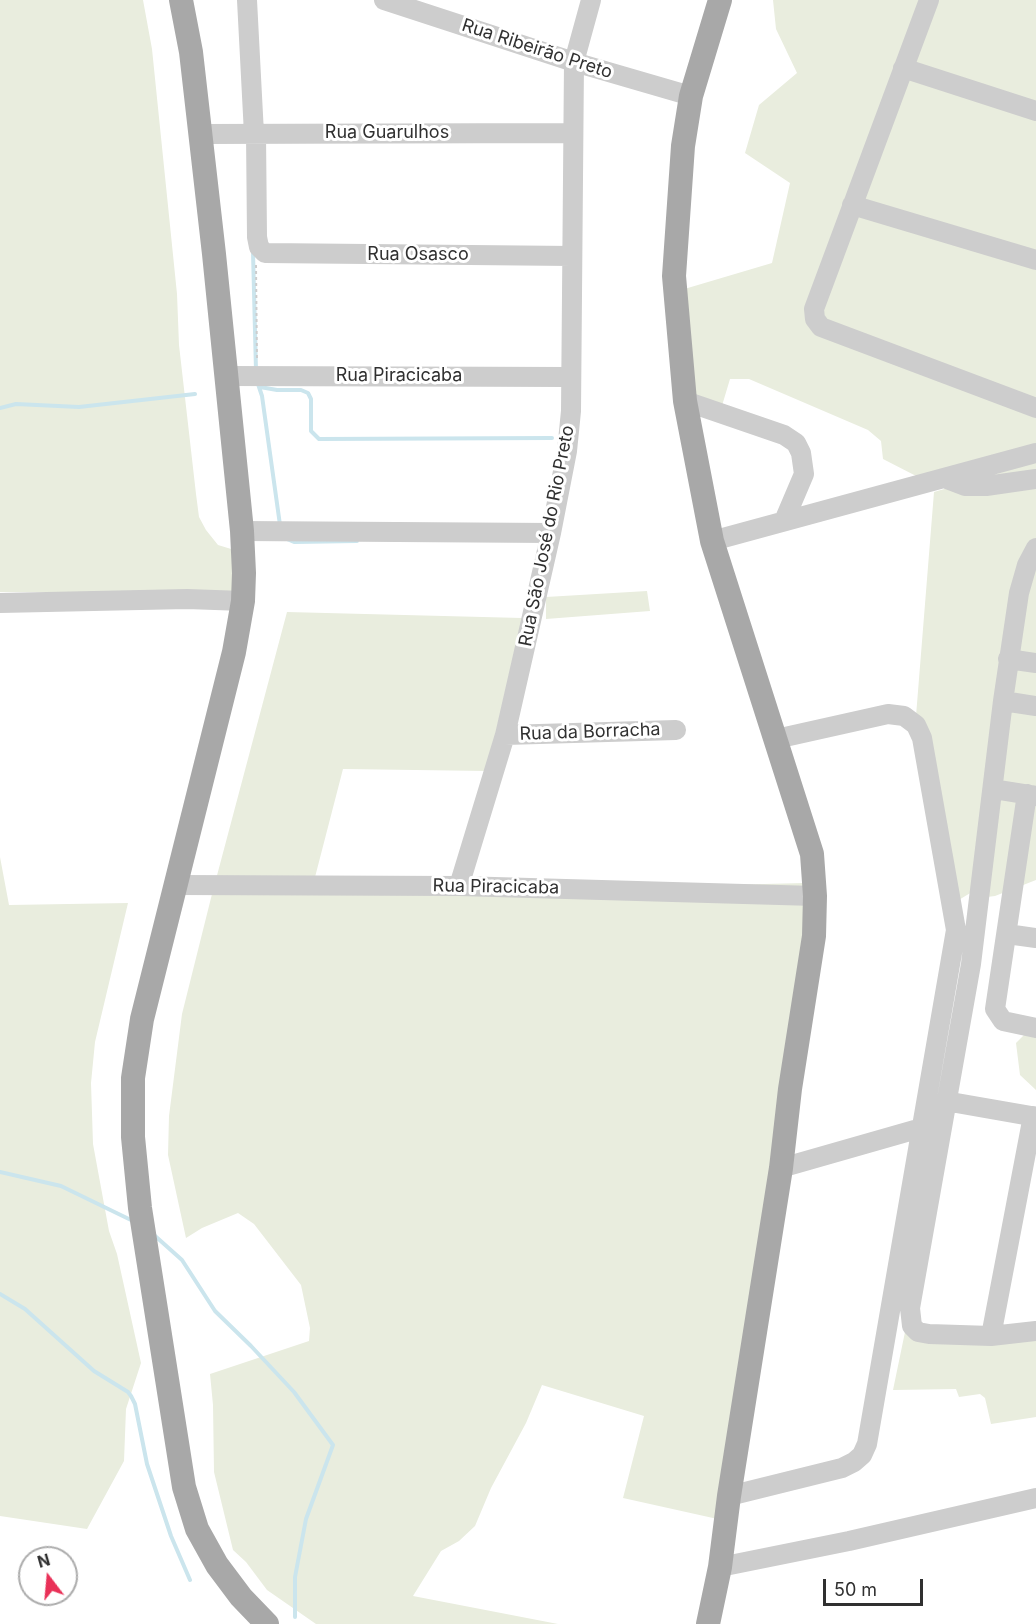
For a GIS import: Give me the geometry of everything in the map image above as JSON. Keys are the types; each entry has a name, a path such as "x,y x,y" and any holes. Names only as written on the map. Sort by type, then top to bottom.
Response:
{"main road":[{"path":"181,0 191,52 201,134 242,531 243,601 234,652 142,1019 133,1078 133,1137 140,1208 184,1487 197,1529 217,1565 241,1597 267,1624"},
{"path":"708,1624 720,1567 729,1496 781,1168 790,1089 814,936 815,896 812,854 712,541 685,400 674,276 683,146 691,96 720,0"}],"street":[{"path":"247,0 255,134"},
{"name":"Rua Ribeirão Preto","path":"384,0 574,62 691,96"},
{"name":"Rua São José do Rio Preto","path":"459,886 505,735 551,533 567,451 571,377 574,62 591,0"},
{"path":"929,0 814,309 814,319 821,327 1036,408"},
{"path":"903,68 1036,111"},
{"name":"Rua Guarulhos","path":"201,134 573,133"},
{"name":"Rua Osasco","path":"255,134 257,237 265,253 572,256"},
{"path":"852,205 1036,260"},
{"name":"Rua Piracicaba","path":"226,376 571,377"},
{"path":"685,400 784,435 796,443 801,453 804,474 784,521"},
{"path":"712,541 1036,453"},
{"path":"944,478 965,486 987,486 1036,479"},
{"path":"242,531 551,533"},
{"path":"1036,548 1027,565 1028,594 1008,659 971,964 910,1308 912,1326 918,1332 991,1336 1036,1331"},
{"path":"0,603 187,599 243,601"},
{"path":"1008,659 1036,663"},
{"path":"1003,701 1036,706"},
{"path":"776,739 888,714 904,716 916,725 922,738 956,930 971,964"},
{"name":"Rua da Borracha","path":"505,735 676,730"},
{"path":"993,789 1031,795 995,1009 1004,1021 1036,1028"},
{"name":"Rua Piracicaba","path":"176,885 459,886 815,896"},
{"path":"729,1496 842,1468 862,1455 867,1444 956,930"},
{"path":"1007,934 1036,938"},
{"path":"945,1101 1035,1117 991,1336"},
{"path":"781,1168 921,1128"},
{"path":"720,1567 849,1541 1036,1498"}],"shaded area":[{"path":"0,0 143,0 152,49 177,294 179,345 199,517 218,545 241,552 232,592 0,592"},
{"path":"773,0 1036,0 1036,445 920,478 883,459 881,441 868,430 749,379 730,379 721,409 688,393 681,290 772,263 790,183 745,153 759,105 797,73 776,29"},
{"path":"1036,462 1036,880 995,896 987,897 977,889 957,901 916,716 934,492"},
{"path":"647,591 650,611 546,619 546,597"},
{"path":"287,612 522,618 487,771 343,769 314,881 639,887 805,883 814,947 722,1520 623,1498 644,1416 542,1385 526,1423 491,1488 475,1526 459,1541 441,1551 413,1596 558,1624 316,1624 267,1590 246,1562 233,1550 214,1472 210,1374 309,1341 310,1328 301,1285 254,1224 238,1213 202,1228 186,1238 168,1155 169,1116 182,1014"},
{"path":"0,857 9,905 128,903 95,1042 91,1083 93,1144 109,1231 117,1254 141,1363 126,1409 124,1461 87,1529 0,1516"},
{"path":"1036,1023 1036,1090 1020,1075 1016,1043"},
{"path":"905,1332 930,1342 1036,1340 1036,1417 991,1424 985,1398 980,1394 959,1397 956,1389 893,1390"}],"waterway":[{"path":"253,252 256,371"},
{"path":"257,381 262,396 280,525"},
{"path":"260,387 301,390 308,393 311,399 311,431 319,439 552,438"},
{"path":"0,408 16,404 79,407 195,394"},
{"path":"287,539 294,542 357,541"},
{"path":"0,1172 61,1186 133,1221"},
{"path":"154,1235 182,1260 215,1311 294,1392 333,1445 306,1519 295,1577 295,1617"},
{"path":"0,1294 25,1309 94,1371 131,1396 135,1404 147,1464 171,1536 190,1580"}]}
